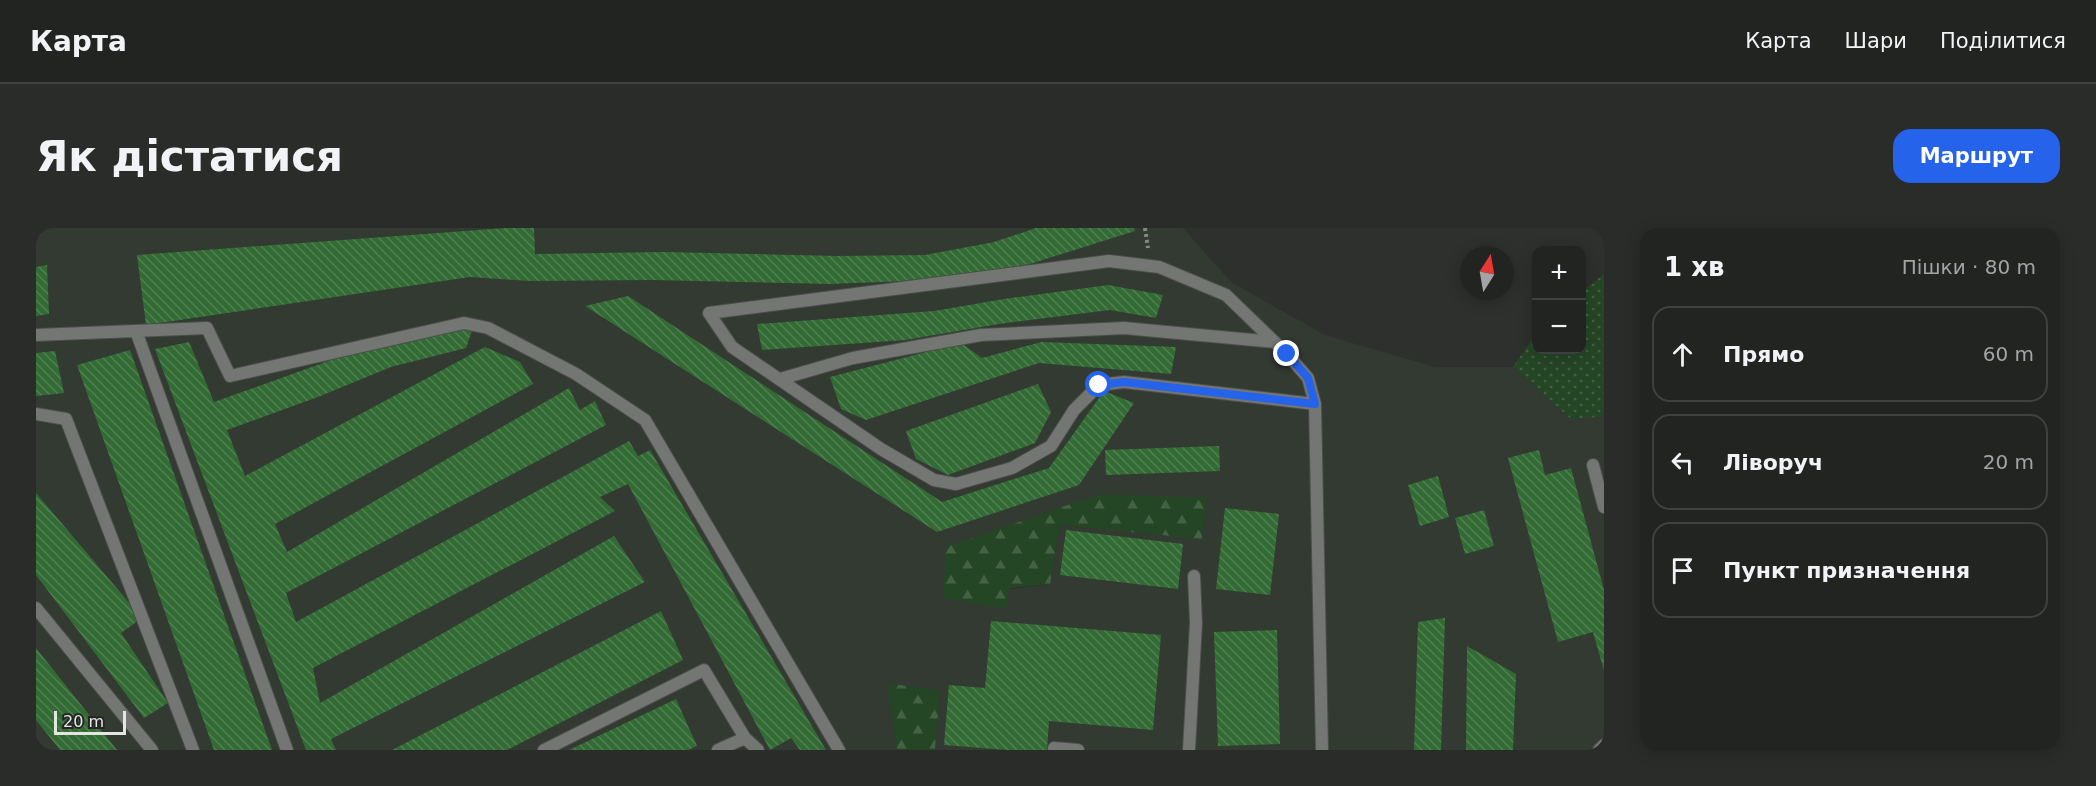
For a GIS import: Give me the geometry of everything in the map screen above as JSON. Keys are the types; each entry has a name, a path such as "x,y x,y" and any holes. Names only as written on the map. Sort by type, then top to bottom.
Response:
{"lane":[{"path":"1315,404 1124,382 1099,385 1074,410 1051,446 1012,468 956,484 934,480 881,449 732,347 709,314 1109,261 1159,267 1226,295 1308,378 1315,404 1322,750"},
{"path":"36,335 207,328 230,376 464,323 488,328 576,374 645,420 839,750"},
{"path":"780,380 853,358 981,335 1124,328 1274,342"},
{"path":"136,331 287,750"},
{"path":"36,414 66,419 193,750"},
{"path":"1593,465 1604,507"},
{"path":"1189,750 1196,623 1194,576"},
{"path":"36,608 152,750"},
{"path":"544,750 704,670 745,738 758,750"},
{"path":"718,750 745,738"},
{"path":"1599,750 1604,745"},
{"path":"1054,748 1078,750"}],"shaded area":[{"path":"36,228 1183,228 1231,282 1325,335 1435,367 1513,367 1571,419 1604,417 1604,750 935,750 940,691 897,750 36,750","holes":["1100,494 1207,499 1202,538 1060,525 1050,584 943,598"]}],"green space":[{"path":"1604,274 1604,417 1571,419 1513,367 1532,340 1532,354 1586,354 1586,289"},
{"path":"1100,494 1207,498 1202,539 1060,525 1050,584 1009,588 1006,609 943,598 946,547"},
{"path":"887,683 940,691 935,750 897,750"}],"building":[{"path":"506,228 534,228 535,254 664,252 837,256 925,255 994,242 1036,228 1134,228 1135,231 1030,264 933,280 829,284 652,280 530,281 470,277 146,325 137,255"},
{"path":"47,265 49,314 36,316 36,267"},
{"path":"1108,285 1163,295 1156,318 1110,310 999,324 905,340 762,350 757,324 934,311"},
{"path":"628,296 942,502 1049,468 1104,391 1134,403 1079,485 937,532 585,306"},
{"path":"473,328 466,348 391,367 318,397 227,430 245,476 485,347 520,362 533,384 275,524 287,552 569,388 580,410 595,401 606,425 286,593 296,622 629,441 638,456 650,450 826,750 800,750 791,738 770,750 628,484 600,497 615,511 313,668 320,703 614,536 645,582 331,739 336,750 306,750 155,349 189,342 214,402 359,350 450,330"},
{"path":"1041,342 1176,347 1171,374 1039,363 866,420 841,409 830,377 961,343 982,358"},
{"path":"130,350 272,750 214,750 77,365"},
{"path":"55,351 64,393 36,396 36,353"},
{"path":"1038,384 1051,412 1035,443 948,475 916,459 906,431"},
{"path":"1219,446 1220,471 1106,475 1105,450"},
{"path":"1539,450 1545,475 1571,468 1604,590 1604,671 1593,632 1558,642 1508,458"},
{"path":"1438,476 1449,517 1420,526 1408,485"},
{"path":"36,493 142,618 121,633 168,703 144,718 36,575"},
{"path":"1225,508 1279,514 1270,595 1216,589"},
{"path":"1484,510 1494,546 1465,554 1455,518"},
{"path":"1066,530 1183,544 1178,589 1060,575"},
{"path":"661,611 683,660 507,750 392,750"},
{"path":"1445,618 1441,750 1414,750 1418,622"},
{"path":"991,621 1161,635 1153,730 1049,721 1047,750 1007,750 944,745 949,685 985,688"},
{"path":"1277,630 1280,744 1218,746 1214,632"},
{"path":"1467,646 1516,674 1513,750 1466,750"},
{"path":"36,648 117,750 60,750 36,720"},
{"path":"676,699 697,746 688,750 569,750"}],"route":[{"path":"1099,385 1124,382 1315,404 1308,378 1287,354"}]}
